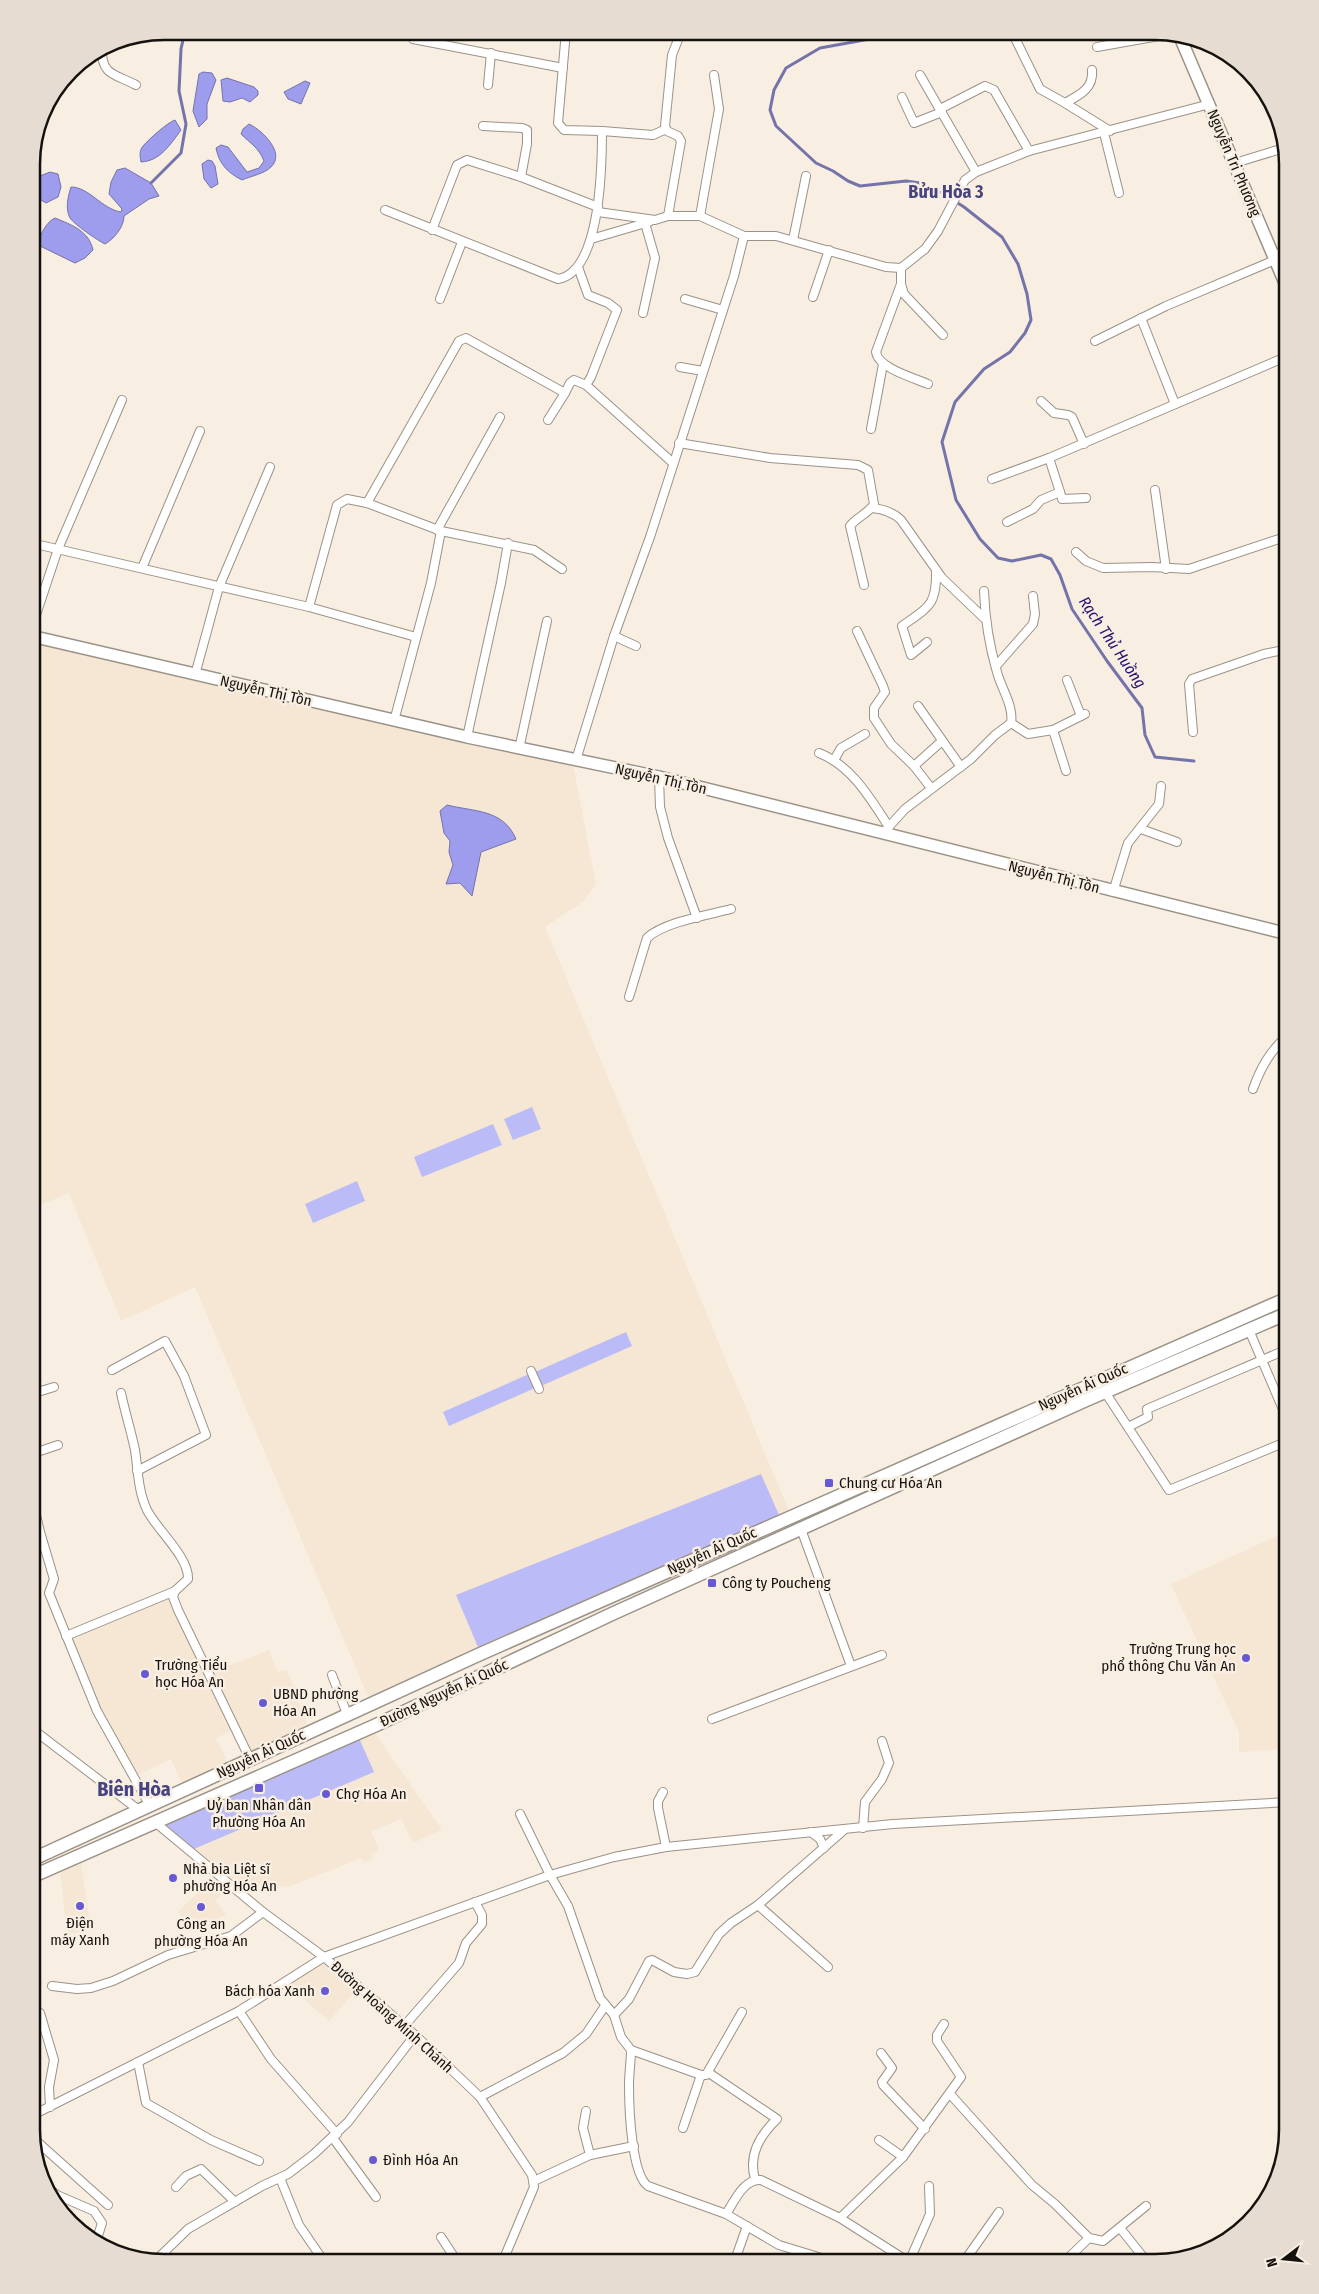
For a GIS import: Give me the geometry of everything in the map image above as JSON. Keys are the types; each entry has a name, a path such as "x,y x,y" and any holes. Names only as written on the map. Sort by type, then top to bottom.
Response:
{"main road":[{"name":"Nguyễn Ái Quốc","path":"145,1809 347,1714 1279,1302"},
{"name":"Nguyễn Ái Quốc","path":"801,1529 1106,1392 1279,1317"},
{"path":"795,1515 801,1529"},
{"name":"Đường Nguyễn Ái Quốc","path":"40,1873 382,1722 614,1613 801,1529"},
{"path":"40,1856 145,1809 156,1823"}],"street":[{"path":"419,40 563,68"},
{"path":"565,40 558,123 560,127 564,130 653,135 666,128"},
{"path":"666,128 672,55 678,40"},
{"path":"1016,40 1037,86 1044,92 1066,103 1107,132 1119,192"},
{"path":"1097,47 1136,40"},
{"name":"Nguyễn Tri Phương","path":"1183,43 1279,269"},
{"path":"488,85 491,53"},
{"path":"101,57 105,68 136,85"},
{"path":"1066,103 1091,85 1093,79 1092,70"},
{"path":"700,216 718,109 714,75"},
{"path":"920,75 976,172"},
{"path":"902,97 914,123 985,86 990,87 994,90 1029,151"},
{"path":"591,239 668,216 685,214 700,216 744,236 776,236 886,267 901,268 925,249 938,231 956,193 965,180 976,172 1029,151 1210,104"},
{"path":"483,126 527,130 527,144 521,177"},
{"path":"666,128 678,136 681,142 668,216"},
{"path":"384,210 558,279 572,274 578,267 591,239 598,210 602,131"},
{"path":"1235,163 1278,150"},
{"path":"432,230 458,165 467,160 521,177 598,210 655,220"},
{"path":"793,240 806,176"},
{"path":"644,314 655,258 645,223"},
{"path":"576,760 614,636 650,537 723,310 744,236"},
{"path":"440,298 462,242"},
{"path":"813,297 829,250"},
{"path":"1095,341 1279,255"},
{"path":"578,267 588,295 608,303 617,310 591,377 586,385"},
{"path":"901,268 901,284 904,294 944,335"},
{"path":"901,284 876,352 877,358 883,364 928,384"},
{"path":"685,298 723,310"},
{"path":"1141,318 1175,404"},
{"path":"367,503 463,338 565,393"},
{"path":"992,478 1084,444 1279,360"},
{"path":"871,429 883,364"},
{"path":"680,367 703,371"},
{"path":"548,420 570,383 574,380 586,385 673,463"},
{"path":"40,605 58,549 122,400"},
{"path":"1041,401 1054,413 1068,414 1072,417 1084,444"},
{"path":"394,721 431,583 439,530 500,417"},
{"path":"142,568 200,431"},
{"path":"679,443 770,458 858,465 868,470 874,504 872,508 859,516 850,526 864,585"},
{"path":"1049,458 1062,498 1086,498"},
{"path":"195,676 219,587 270,467"},
{"path":"1155,490 1166,569"},
{"path":"1007,522 1033,509 1041,500 1060,492"},
{"path":"308,607 337,505 347,499 367,503 439,530 534,550 562,569"},
{"path":"872,508 896,514 948,585 984,618"},
{"path":"1076,552 1086,561 1103,568 1190,569 1279,539"},
{"path":"467,737 508,543"},
{"path":"40,545 308,607 416,637"},
{"path":"927,642 911,655 902,626 928,606 935,596 936,570"},
{"path":"984,591 984,618 996,666 1011,711 1011,723"},
{"path":"996,666 1033,624 1035,614 1033,596"},
{"path":"519,749 547,621"},
{"path":"857,631 884,686 884,692 874,708 874,718 891,744 914,766 930,788"},
{"path":"614,636 636,646"},
{"name":"Nguyễn Thị Tồn","path":"40,638 195,676 394,721 519,749 659,777 886,829 1113,892 1279,932"},
{"path":"1193,732 1189,684 1192,679 1264,654 1279,651"},
{"path":"1011,723 1028,734 1053,730 1083,715 1067,680"},
{"path":"918,706 961,767"},
{"path":"819,753 834,760 864,789 886,829 905,809 930,788 961,767 994,735 1011,723"},
{"path":"1053,730 1066,771"},
{"path":"834,760 841,748 865,734"},
{"path":"914,766 942,741"},
{"path":"659,777 660,807 668,838 697,918"},
{"path":"1113,892 1128,843 1159,804 1161,786"},
{"path":"1141,829 1177,842"},
{"path":"629,997 647,938 656,931 731,909"},
{"path":"1253,1089 1260,1070 1270,1053 1279,1044"},
{"path":"1249,1330 1279,1400"},
{"path":"112,1370 165,1341 184,1376 206,1435 137,1471"},
{"path":"1128,1427 1148,1416 1148,1409 1279,1352"},
{"path":"531,1371 539,1389"},
{"path":"40,1391 54,1387"},
{"path":"1106,1392 1169,1490 1279,1445"},
{"path":"66,1636 175,1591 188,1579 188,1573 180,1558 147,1511 139,1488 135,1450 121,1393"},
{"path":"40,1451 58,1446"},
{"path":"801,1529 851,1666"},
{"path":"40,1532 54,1580 48,1594 97,1711 145,1809"},
{"path":"175,1591 173,1597 178,1610 250,1759"},
{"path":"712,1719 882,1655"},
{"path":"332,1675 347,1714"},
{"path":"40,1734 145,1809"},
{"path":"862,1828 862,1810 868,1794 882,1779 889,1763 882,1741"},
{"path":"663,1792 658,1801 658,1808 666,1847"},
{"path":"40,2112 239,2011 324,1957 550,1875 614,1857 666,1847 903,1824 1279,1803"},
{"path":"520,1814 550,1875 568,1906 596,1988 605,2006 614,2015 621,2037 631,2050 701,2075 709,2073 777,2119 763,2132 758,2144 753,2166 755,2179"},
{"name":"Đường Hoàng Minh Chánh","path":"156,1823 263,1912 324,1957 405,2025 480,2098 532,2175 534,2181"},
{"path":"614,2015 629,1999 650,1961 652,1960 674,1972 687,1974 695,1972 719,1934 731,1923 758,1905 844,1830"},
{"path":"811,1832 820,1839 824,1848"},
{"path":"405,2025 459,1963 466,1943 482,1924 482,1915 475,1902"},
{"path":"758,1905 828,1967"},
{"path":"52,1986 77,1989 92,1988 113,1981 168,1955 231,1936 263,1912"},
{"path":"480,2098 564,2052 586,2034 605,2006"},
{"path":"239,2011 271,2059 335,2136 376,2196"},
{"path":"709,2073 714,2060 742,2012"},
{"path":"40,2013 54,2060 49,2087 50,2107"},
{"path":"840,2218 902,2157 925,2129 961,2076 937,2041 937,2035 944,2024"},
{"path":"161,2254 188,2229 280,2178 308,2159 335,2136 415,2035"},
{"path":"631,2050 629,2084 634,2146 643,2182 726,2214 779,2245 808,2254"},
{"path":"881,2053 892,2068 882,2082 883,2085 925,2129"},
{"path":"138,2062 146,2103 211,2140 258,2161"},
{"path":"683,2128 701,2075"},
{"path":"950,2094 1032,2185 1055,2204 1089,2238 1103,2241 1146,2206"},
{"path":"586,2111 584,2128 590,2156"},
{"path":"879,2140 902,2157"},
{"path":"41,2145 108,2205"},
{"path":"506,2254 534,2187 534,2181 590,2156 634,2146"},
{"path":"176,2187 186,2176 201,2169 235,2202"},
{"path":"280,2178 299,2225 319,2254"},
{"path":"726,2214 744,2187 755,2179"},
{"path":"755,2179 840,2218 896,2254"},
{"path":"912,2254 930,2214 929,2186"},
{"path":"59,2196 94,2211 102,2224 98,2235"},
{"path":"969,2254 999,2212"},
{"path":"737,2254 747,2226"},
{"path":"1120,2228 1141,2254"},
{"path":"441,2237 453,2254"},
{"path":"1072,2254 1089,2238"}],"shaded area":[{"path":"203,72 212,73 216,80 207,104 207,119 199,127 193,111 199,74"},
{"path":"227,78 254,87 258,91 258,95 250,102 242,98 230,102 223,101 221,80"},
{"path":"305,81 310,83 301,104 288,99 284,92"},
{"path":"175,120 181,130 169,146 154,159 141,162 140,152 143,146"},
{"path":"249,124 266,137 276,155 271,167 242,180 225,167 219,159 216,148 221,145 228,147 247,172 259,168 264,161 262,156 241,134 243,129"},
{"path":"208,160 212,161 215,166 218,184 211,188 204,179 202,164"},
{"path":"125,168 151,183 159,196 149,199 124,216 118,232 105,244 86,232 70,218 67,207 69,194 71,187 84,190 108,207 121,212 122,209 109,194 111,182 117,170"},
{"path":"50,172 58,174 61,187 58,197 46,203 40,199 40,176"},
{"path":"55,218 68,223 84,233 91,243 93,250 85,258 75,263 40,246 40,237 49,222"},
{"path":"40,644 181,678 573,765 596,884 583,902 545,927 789,1511 368,1697 195,1287 121,1321 69,1193 40,1205"},
{"path":"447,805 487,813 496,817 504,822 516,839 481,852 472,896 460,883 446,884 453,865 449,852 450,841 444,833 440,811"},
{"path":"532,1107 541,1129 513,1140 504,1119"},
{"path":"493,1124 502,1145 422,1177 414,1157"},
{"path":"357,1181 365,1201 313,1223 305,1204"},
{"path":"626,1332 632,1346 541,1386 535,1372"},
{"path":"529,1374 535,1388 449,1426 443,1412"},
{"path":"761,1474 779,1515 478,1647 456,1595"},
{"name":"Trường Trung học phổ thông Chu Văn An","path":"1279,1535 1279,1750 1239,1752 1239,1732 1171,1584"},
{"name":"Trường Tiểu học Hóa An","path":"169,1597 233,1730 216,1738 228,1763 183,1785 171,1759 138,1775 100,1710 71,1638"},
{"name":"UBND phường Hóa An","path":"269,1650 278,1672 287,1670 307,1725 251,1753 212,1672"},
{"name":"Chợ Hóa An","path":"374,1732 442,1830 413,1843 401,1819 371,1831 379,1851 372,1854 373,1859 364,1863 362,1858 289,1887 257,1883 247,1894 165,1825"},
{"path":"359,1738 374,1772 194,1849 165,1825"},
{"name":"Điện máy Xanh","path":"81,1861 91,1931 67,1934 60,1870"},
{"name":"Công an phường Hóa An","path":"214,1876 227,1886 216,1901 226,1915 188,1930 178,1912"},
{"name":"Bách hóa Xanh","path":"324,1962 357,1989 329,2021 288,1985"}],"waterway":[{"path":"151,183 181,153 186,124 179,91 183,40"},
{"name":"Rạch Thủ Huồng","path":"864,40 820,48 786,68 774,90 770,110 776,126 816,163 848,181 860,186 906,181 920,183 942,193 964,207 1002,237 1018,264 1027,294 1031,320 1025,333 1010,352 984,369 955,402 942,442 956,500 980,539 998,558 1012,561 1041,555 1051,559 1060,575 1072,609 1142,708 1145,735 1155,757 1194,761"}],"place":[{"name":"Chung cư Hóa An","path":"829,1483"},
{"name":"Công ty Poucheng","path":"712,1583"},
{"name":"Trường Trung học phổ thông Chu Văn An","path":"1246,1658"},
{"name":"Trường Tiểu học Hóa An","path":"145,1674"},
{"name":"UBND phường Hóa An","path":"263,1703"},
{"name":"Uỷ ban Nhân dân Phường Hóa An","path":"259,1788"},
{"name":"Chợ Hóa An","path":"326,1794"},
{"name":"Nhà bia Liệt sĩ phường Hóa An","path":"173,1878"},
{"name":"Điện máy Xanh","path":"80,1906"},
{"name":"Công an phường Hóa An","path":"201,1907"},
{"name":"Bách hóa Xanh","path":"325,1991"},
{"name":"Đình Hóa An","path":"373,2160"}],"district":[{"name":"Bửu Hòa 3","path":"946,192"},
{"name":"Biên Hòa","path":"134,1789"}]}
